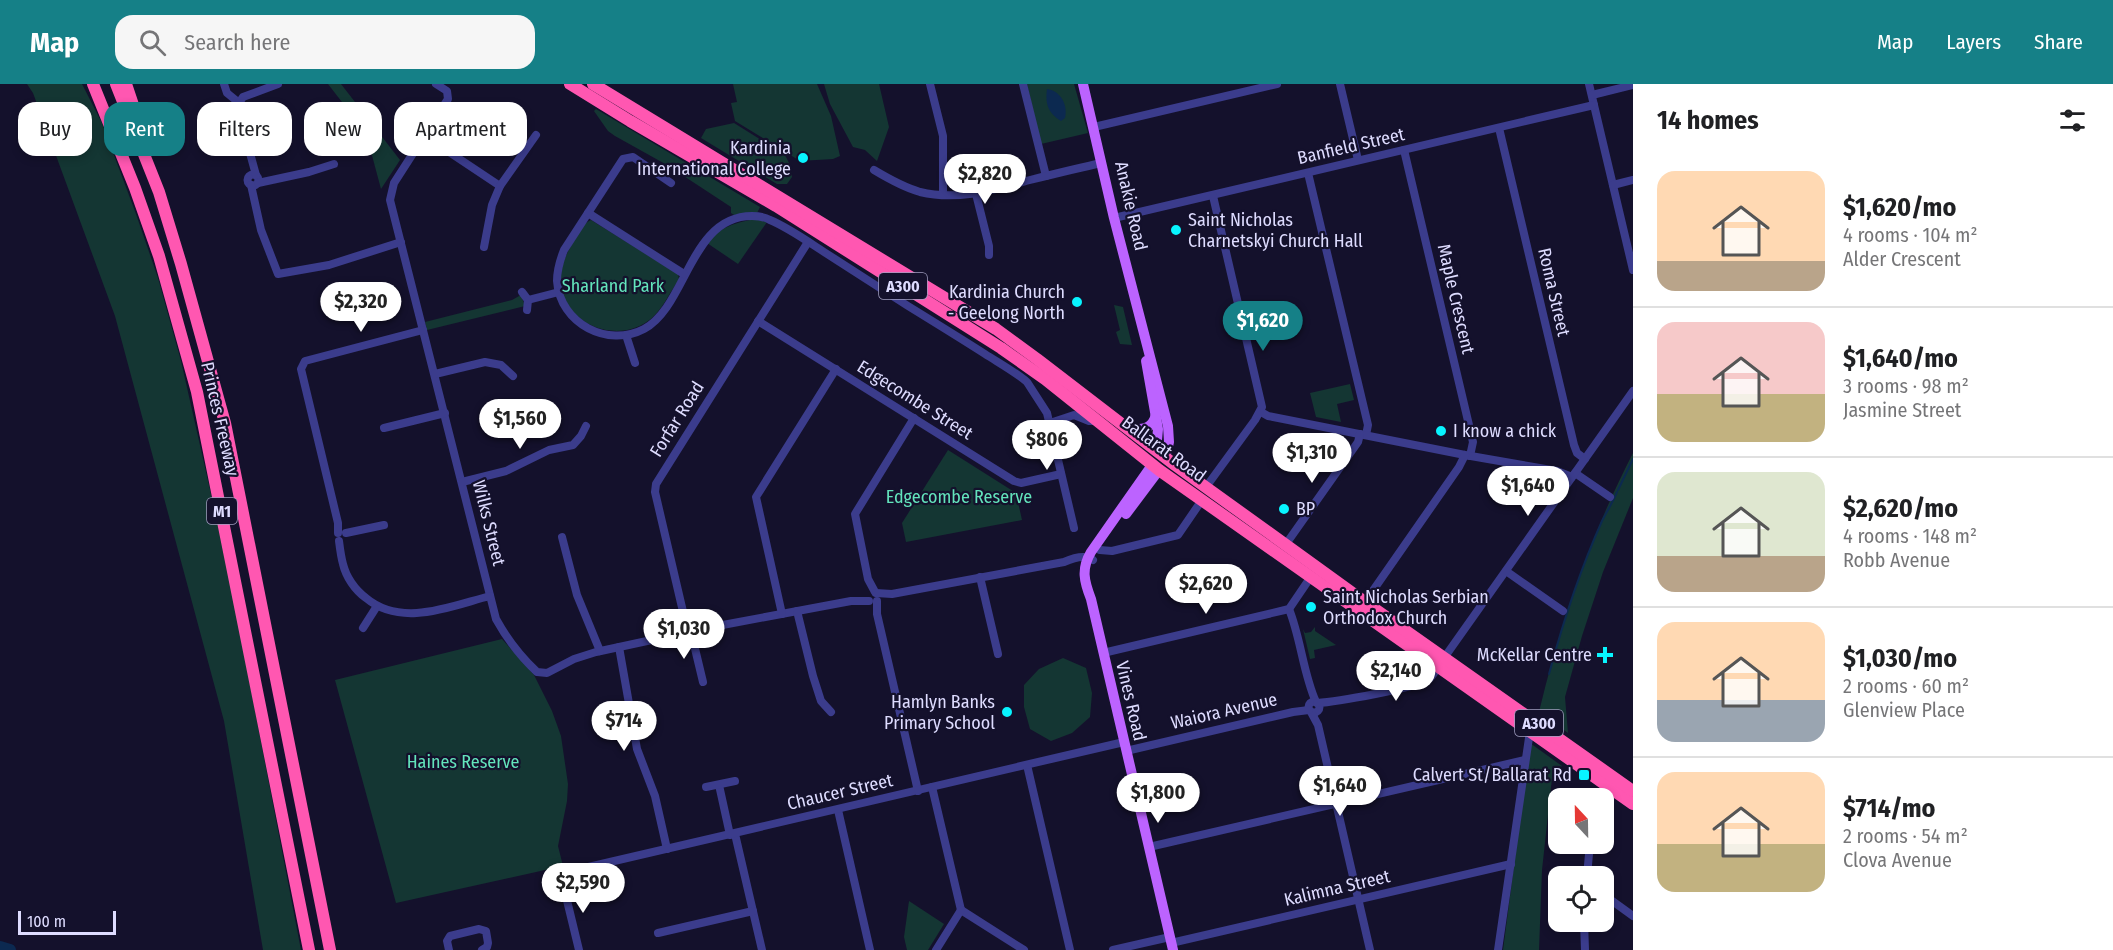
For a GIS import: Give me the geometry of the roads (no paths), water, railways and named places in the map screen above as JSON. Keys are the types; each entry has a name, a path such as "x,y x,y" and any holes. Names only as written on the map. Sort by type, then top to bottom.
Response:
{"highway":[{"name":"Princes Freeway","path":"92,84 111,124 159,256 197,392 309,950"},
{"name":"Princes Freeway","path":"116,84 159,192 188,286 225,423 330,950"},
{"path":"126,84 159,192"},
{"name":"Ballarat Road","path":"570,84 630,122 776,206 982,335 1045,379 1156,468 1310,578 1441,663 1610,781 1633,804"},
{"name":"Ballarat Road","path":"593,84 996,329 1160,455 1365,602 1530,731 1610,781 1633,791"},
{"name":"Anakie Road","path":"1156,468 1160,455"}],"main road":[{"name":"Anakie Road","path":"1083,84 1114,218 1168,426 1169,442 1160,455"},
{"name":"Anakie Road","path":"1144,336 1160,455"},
{"path":"1121,424 1136,430 1144,429 1154,422 1156,414"},
{"name":"Anakie Road","path":"1090,561 1156,468"},
{"name":"Anakie Road","path":"1090,561 1156,468"},
{"name":"Vines Road","path":"1090,561 1084,581 1091,599 1171,943"}],"street":[{"path":"224,84 227,93 238,102 243,97 278,84"},
{"name":"Wilks Street","path":"436,84 447,91 446,102"},
{"path":"930,84 943,136 943,195"},
{"path":"1023,84 1046,176"},
{"path":"1094,127 1276,84"},
{"path":"1340,84 1358,160"},
{"path":"1589,84 1633,267"},
{"path":"1592,95 1633,85"},
{"name":"Banfield Street","path":"1114,218 1594,105"},
{"name":"Roma Street","path":"1499,128 1574,445 1577,453 1585,459"},
{"path":"484,247 492,205 500,186 536,135"},
{"name":"Maple Crescent","path":"1404,150 1473,442 1468,456"},
{"path":"249,156 255,180 256,204 261,230 279,274 329,265 401,242"},
{"name":"Wilks Street","path":"413,156 391,191 390,200 496,619 506,638 537,672 547,673 574,659 600,651"},
{"path":"455,156 500,186"},
{"path":"670,183 633,157 627,156 623,159 564,250 558,266 559,292 575,319 603,335 626,335 646,327 658,316 708,236 720,226 737,218 757,216 770,219 1024,379 1044,406 1050,423 1074,528"},
{"path":"874,170 903,186 919,191 943,195 976,194 1102,163"},
{"path":"255,180 309,172 334,164"},
{"path":"1286,544 1368,425 1308,173"},
{"path":"1613,184 1633,180"},
{"path":"976,194 989,246 988,255"},
{"path":"1206,487 1261,412 1262,403 1213,196"},
{"path":"588,213 684,274"},
{"name":"Forfar Road","path":"703,682 705,668 690,633 655,488 808,242"},
{"path":"527,310 525,296 559,292"},
{"name":"Edgecombe Street","path":"758,321 1016,482 1021,483 1061,474"},
{"path":"423,330 305,361 301,369 342,534 342,557 347,574 356,589 385,610 417,614 490,596"},
{"path":"626,335 635,363"},
{"path":"435,374 485,362 501,365 513,376"},
{"path":"782,614 756,497 836,369"},
{"name":"Waiora Avenue","path":"1125,747 1293,712 1412,685 1429,679 1633,391"},
{"path":"1261,412 1268,416 1574,475 1610,497"},
{"path":"384,428 444,413"},
{"path":"1050,423 1074,415 1097,422"},
{"path":"914,418 855,514 872,597 918,791"},
{"path":"462,482 506,471 549,450 573,445 586,426"},
{"path":"1365,602 1468,456"},
{"path":"1100,550 1112,551 1178,535 1202,500"},
{"path":"342,534 384,525"},
{"path":"562,537 577,595 600,651 1064,561 1090,561"},
{"path":"1506,571 1563,611"},
{"path":"980,577 998,654"},
{"path":"1103,653 1289,609 1310,578"},
{"path":"363,628 377,606"},
{"path":"1289,609 1295,626 1370,950"},
{"path":"797,611 821,701 831,712"},
{"path":"619,647 637,749 655,796 667,849"},
{"path":"1498,950 1530,731"},
{"name":"Chaucer Street","path":"579,950 563,884 564,874 1027,765 1125,747"},
{"path":"1149,847 1525,760"},
{"path":"1027,765 1070,950"},
{"path":"706,787 735,781"},
{"path":"1605,788 1610,781"},
{"path":"718,785 762,950"},
{"path":"932,787 961,910 1024,950"},
{"path":"838,810 870,950"},
{"name":"Kalimna Street","path":"1113,950 1171,943 1510,864"},
{"path":"1614,902 1633,916"},
{"path":"936,950 961,910"},
{"path":"658,933 753,911"},
{"path":"449,950 447,941 450,936 480,929 486,931 488,943 487,947 482,950"},
{"path":"1584,932 1585,950"}],"water":[{"path":"1047,89 1052,90 1062,99 1066,113 1065,118 1061,121 1048,108"}],"waterway":[{"path":"1618,490 1633,459"},
{"path":"1549,674 1579,577 1602,521 1617,492"},
{"path":"0,947 10,950"}],"place":[{"name":"Kardinia International College","path":"803,158"},
{"name":"Saint Nicholas Charnetskyi Church Hall","path":"1176,230"},
{"name":"Kardinia Church - Geelong North","path":"1077,302"},
{"name":"I know a chick","path":"1441,431"},
{"name":"BP","path":"1284,509"},
{"name":"Saint Nicholas Serbian Orthodox Church","path":"1311,607"},
{"name":"McKellar Centre","path":"1605,655"},
{"name":"Hamlyn Banks Primary School","path":"1007,712"},
{"name":"Calvert St/Ballarat Rd","path":"1584,775"}],"park label":[{"name":"Sharland Park","path":"613,286"},
{"name":"Edgecombe Reserve","path":"959,497"},
{"name":"Haines Reserve","path":"463,762"}]}
